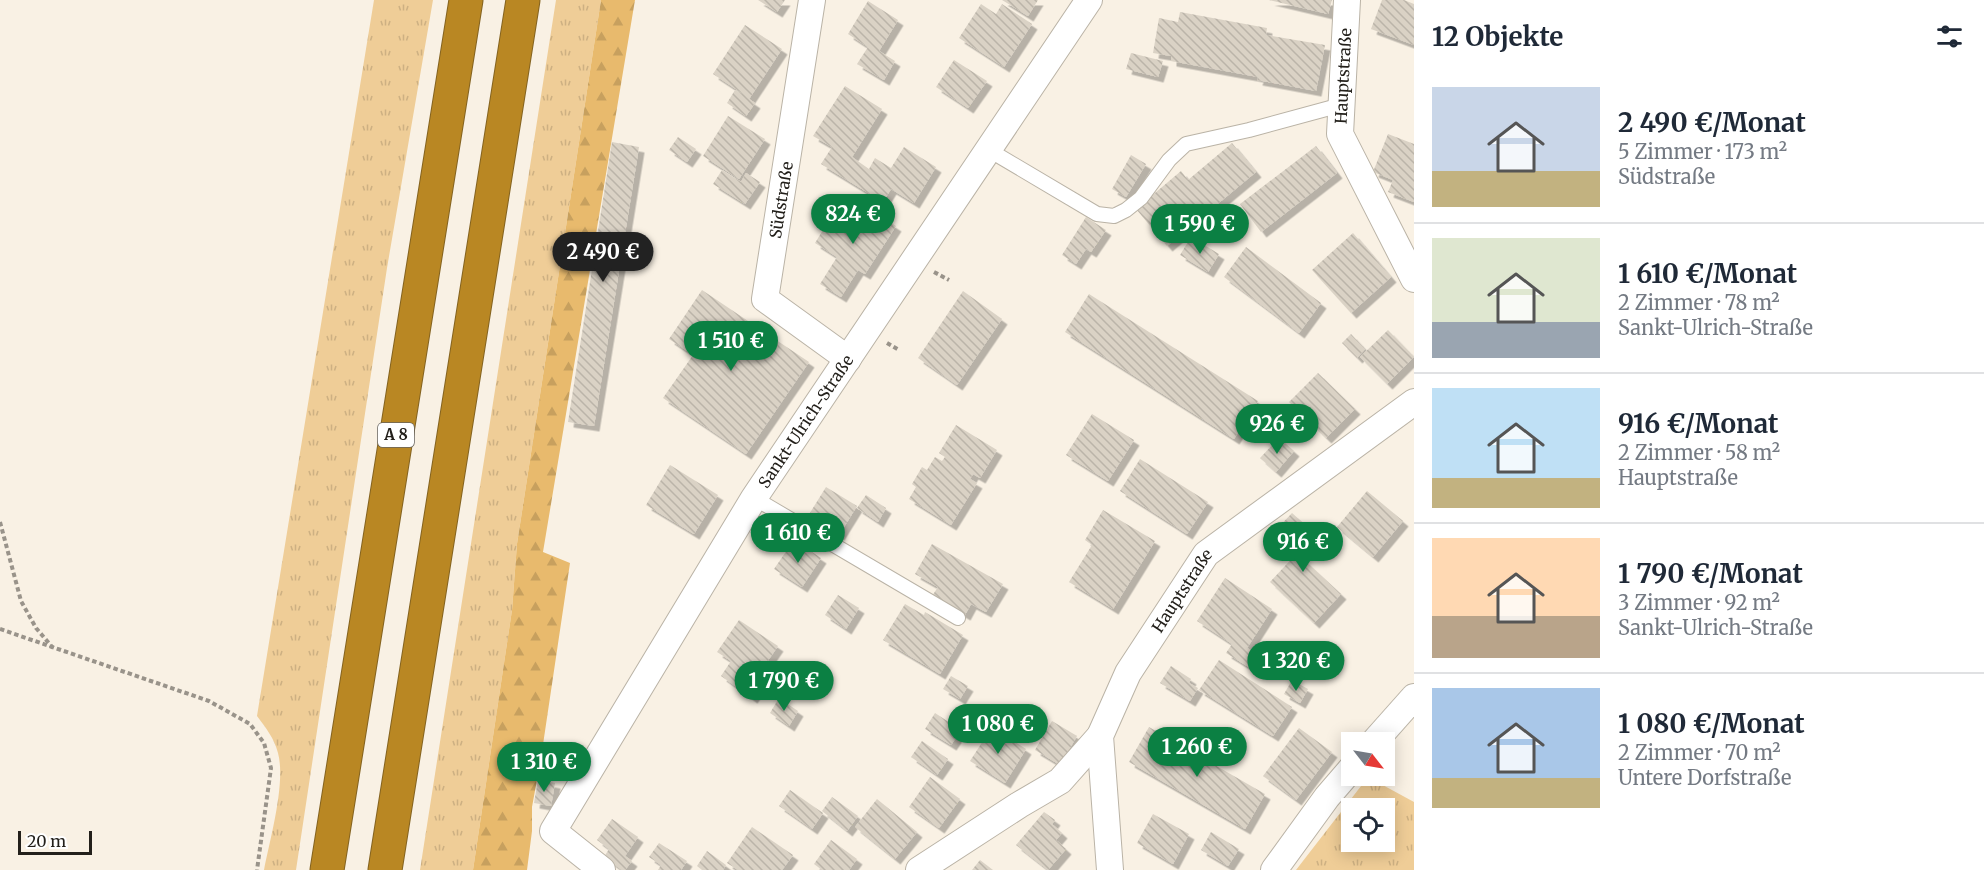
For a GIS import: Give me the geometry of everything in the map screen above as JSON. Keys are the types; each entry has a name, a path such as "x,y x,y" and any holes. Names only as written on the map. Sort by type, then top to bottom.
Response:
{"highway":[{"name":"A 8","path":"327,870 466,0"},
{"path":"385,870 523,0"}],"street":[{"name":"Südstraße","path":"813,0 765,299 848,359"},
{"name":"Sankt-Ulrich-Straße","path":"602,870 553,831 754,498 1089,0"},
{"name":"Hauptstraße","path":"1347,0 1340,134 1414,279"},
{"name":"Hauptstraße","path":"1110,870 1100,736 1128,673 1206,554 1414,402"},
{"path":"1383,732 1414,697"},
{"path":"919,870 1060,781 1100,736"},
{"path":"1274,870 1341,781"}],"lane":[{"path":"988,150 1097,214 1114,216 1141,198 1168,160 1186,144 1341,105"},
{"path":"754,498 958,618"}],"path":[{"path":"0,522 21,601 36,628 54,649"},
{"path":"0,629 209,701 250,724 264,742 271,768 257,870"}],"green space":[{"path":"374,0 433,0 387,268 296,870 264,870 279,795 280,765 274,743 257,716"},
{"path":"556,0 601,0 517,544 512,610 473,870 420,870"},
{"path":"601,0 635,0 543,552 570,563 532,807 532,831 527,870 473,870 512,610 517,544"},
{"path":"1361,786 1385,786 1414,802 1414,870 1296,870 1341,812 1341,852 1395,852 1395,798 1352,798"}],"building":[{"path":"758,0 785,0 777,12"},
{"path":"1002,0 1038,0 1028,16"},
{"path":"1269,0 1332,0 1328,14"},
{"path":"1382,0 1404,0 1414,4 1414,45 1371,29"},
{"path":"868,1 898,20 879,51 895,61 884,80 857,64 868,47 848,34"},
{"path":"981,4 996,14 1002,4 1032,24 1004,67 959,38"},
{"path":"1180,12 1267,28 1266,35 1325,45 1316,91 1257,80 1258,77 1171,61 1171,56 1153,53 1159,18 1178,22"},
{"path":"745,25 782,49 749,99 755,103 746,116 727,103 735,90 745,95 713,74"},
{"path":"1131,53 1163,61 1158,77 1126,69"},
{"path":"954,60 987,81 968,108 936,87"},
{"path":"845,86 882,109 852,157 869,169 875,158 891,168 904,147 936,167 914,203 891,189 883,202 821,164 832,147 813,136"},
{"path":"728,116 765,139 739,179 703,156"},
{"path":"1388,134 1414,144 1414,202 1388,192 1393,180 1373,172"},
{"path":"678,137 696,149 687,162 669,150"},
{"path":"612,142 639,147 594,426 568,422"},
{"path":"1232,143 1256,172 1167,246 1136,209 1181,171 1188,180"},
{"path":"1316,146 1337,173 1261,232 1240,204"},
{"path":"1131,155 1146,164 1126,197 1112,189"},
{"path":"722,170 741,182 746,173 760,182 745,204 713,184"},
{"path":"860,203 896,226 865,274 858,270 841,297 820,284 837,257 815,243 834,212 848,221"},
{"path":"1086,217 1106,230 1091,252 1086,249 1076,264 1062,255"},
{"path":"1353,233 1391,277 1351,313 1312,270"},
{"path":"1191,237 1219,254 1208,272 1180,255"},
{"path":"1246,247 1321,303 1299,333 1224,277"},
{"path":"702,290 809,362 746,454 663,398 693,355 669,339"},
{"path":"963,291 1002,319 957,385 918,358"},
{"path":"1089,294 1258,401 1234,439 1065,332"},
{"path":"1388,330 1414,357 1387,384 1360,357"},
{"path":"1351,334 1365,349 1357,358 1342,343"},
{"path":"1318,373 1355,409 1326,438 1289,402"},
{"path":"1092,414 1134,440 1108,481 1066,455"},
{"path":"956,425 997,450 980,478 973,474 970,479 977,483 951,525 909,499 916,487 912,484 922,467 927,470 935,457 942,461 945,457 939,453"},
{"path":"1279,438 1294,451 1276,472 1260,458"},
{"path":"1140,459 1208,502 1187,534 1120,491"},
{"path":"670,465 718,495 694,534 646,505"},
{"path":"826,487 857,506 839,535 808,516"},
{"path":"1367,491 1403,521 1373,557 1337,527"},
{"path":"866,495 886,508 878,522 857,508"},
{"path":"1103,510 1155,541 1113,609 1069,582 1092,545 1085,540"},
{"path":"1292,513 1318,536 1300,556 1341,594 1314,623 1270,582 1298,552 1275,531"},
{"path":"794,540 821,558 802,587 774,569"},
{"path":"932,544 1003,584 986,612 971,604 965,615 932,596 938,587 915,574"},
{"path":"1225,578 1272,609 1247,648 1264,658 1255,671 1226,653 1232,644 1197,621"},
{"path":"838,595 859,608 846,629 825,615"},
{"path":"905,604 924,615 925,612 963,635 940,674 883,640"},
{"path":"739,620 778,646 767,662 774,667 752,698 721,676 731,661 717,652"},
{"path":"1219,660 1292,707 1273,736 1199,690"},
{"path":"1171,666 1191,679 1189,683 1198,688 1190,701 1160,683"},
{"path":"951,676 968,686 960,699 943,689"},
{"path":"1292,680 1308,689 1300,703 1284,694"},
{"path":"779,698 798,711 789,726 770,713"},
{"path":"935,713 961,730 951,745 925,729"},
{"path":"1052,721 1077,736 1060,765 1035,750"},
{"path":"992,727 1026,749 1005,783 970,761"},
{"path":"1149,727 1265,794 1245,829 1129,762"},
{"path":"1299,728 1332,752 1296,800 1263,776"},
{"path":"922,741 948,759 937,775 911,757"},
{"path":"930,777 960,799 939,828 909,807"},
{"path":"538,780 555,783 551,806 534,803"},
{"path":"790,790 823,813 812,829 779,806"},
{"path":"832,797 858,816 847,831 822,811"},
{"path":"877,799 917,832 895,859 855,827"},
{"path":"1044,812 1055,820 1052,824 1062,833 1056,840 1066,849 1048,870 1016,845"},
{"path":"1153,814 1189,834 1173,864 1137,843"},
{"path":"612,819 638,837 625,856 632,861 625,870 604,857 609,849 597,840"},
{"path":"752,827 793,855 782,870 738,870 727,863"},
{"path":"1211,832 1239,849 1228,866 1201,850"},
{"path":"831,840 857,859 849,870 822,870 814,864"},
{"path":"659,843 687,861 681,870 658,870 661,865 649,857"},
{"path":"707,851 726,865 723,870 702,870 697,866"},
{"path":"980,860 993,870 972,870"}]}
